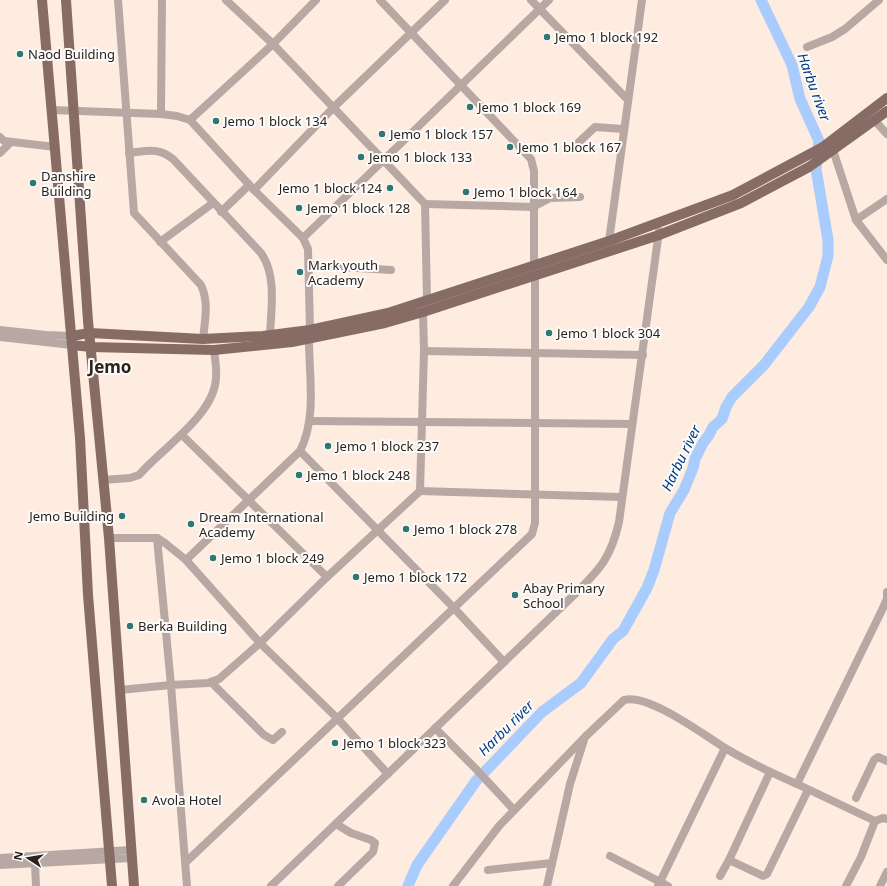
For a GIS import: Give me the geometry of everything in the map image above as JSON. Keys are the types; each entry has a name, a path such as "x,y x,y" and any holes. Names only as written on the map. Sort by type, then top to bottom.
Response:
{"main road":[{"path":"42,0 83,477 88,596 112,886"},
{"path":"66,0 88,309 109,538 134,886"},
{"path":"534,270 733,195 815,157 887,98"},
{"path":"829,146 875,121 887,111"},
{"path":"71,340 91,347 214,350 385,323 423,312 455,296 534,270 659,235 741,203 809,167 815,157"},
{"path":"71,340 90,333 203,339 270,335 309,335 388,313 426,300 455,296"},
{"path":"88,309 94,323 111,334"},
{"path":"94,369 99,356 106,347"}],"street":[{"path":"113,0 122,0"},
{"path":"118,0 125,114 134,214 195,278 205,294 206,305 203,339"},
{"path":"161,114 162,0"},
{"path":"226,0 236,7 334,106 425,204 426,300"},
{"path":"190,120 273,44 316,0"},
{"path":"186,862 453,607 532,534 535,523 534,171 531,159 380,0"},
{"path":"221,212 251,187 445,0"},
{"path":"531,0 627,99"},
{"path":"303,238 549,0"},
{"path":"609,241 627,99 642,0"},
{"path":"807,47 832,37 845,29 879,0"},
{"path":"52,110 125,114 161,114 177,116 190,120 251,187 303,238 308,249 310,420 306,438 300,451 186,560"},
{"path":"875,121 887,134"},
{"path":"578,143 595,127 623,129"},
{"path":"0,137 4,141 55,147"},
{"path":"0,153 11,142"},
{"path":"829,146 856,220 873,245 887,260"},
{"path":"129,153 159,150 174,159 221,212 261,253 266,262 271,293 270,335"},
{"path":"425,204 533,207 550,198 580,197"},
{"path":"856,220 887,198"},
{"path":"160,242 213,203"},
{"path":"270,886 576,594 603,565 616,536 643,355 659,235 658,222"},
{"path":"309,265 391,270"},
{"path":"120,690 211,682 219,679 260,643 327,577 378,532 420,491 424,351 423,312"},
{"path":"0,330 71,340"},
{"path":"0,337 71,340"},
{"path":"103,480 130,478 139,475 182,435 196,419 215,387 216,378 214,350"},
{"path":"424,351 643,355"},
{"path":"310,420 632,424"},
{"path":"182,435 327,577"},
{"path":"300,451 453,607 504,662"},
{"path":"420,491 622,497"},
{"path":"109,538 157,538 186,560 260,643 337,718 388,774"},
{"path":"157,538 172,685 187,886"},
{"path":"797,784 885,611 887,592"},
{"path":"211,682 264,735 273,740 282,732"},
{"path":"453,886 499,826 514,810 619,703 632,698 669,713 725,748 770,772 875,821 883,818 887,820"},
{"path":"435,728 514,810"},
{"path":"547,886 570,784 585,737"},
{"path":"659,884 725,748"},
{"path":"856,798 876,757 887,761"},
{"path":"720,876 770,772"},
{"path":"729,860 757,875 763,876 767,874 808,790"},
{"path":"846,886 861,857 875,821"},
{"path":"336,824 351,833 371,840 375,843 373,852 338,886"},
{"path":"0,865 35,864 132,854"},
{"path":"0,858 110,856"},
{"path":"610,856 659,884 668,886"},
{"path":"488,870 552,863"},
{"path":"35,864 36,886"},
{"path":"880,886 887,872"}],"waterway":[{"name":"Harbu river","path":"408,886 417,865 476,781 542,712 581,683 613,639 623,631 647,588 654,570 670,513 684,490 695,459 703,443 713,427 722,419 726,407 732,397 764,365 809,307 820,287 828,256 828,240 816,169 819,141 800,99 792,65 761,0"}],"place":[{"name":"Jemo 1 block 192","path":"547,37"},
{"name":"Naod Building","path":"20,54"},
{"name":"Jemo 1 block 169","path":"470,107"},
{"name":"Jemo 1 block 134","path":"216,121"},
{"name":"Jemo 1 block 157","path":"382,134"},
{"name":"Jemo 1 block 167","path":"510,147"},
{"name":"Jemo 1 block 133","path":"361,157"},
{"name":"Danshire Building","path":"33,183"},
{"name":"Jemo 1 block 124","path":"390,188"},
{"name":"Jemo 1 block 164","path":"466,192"},
{"name":"Jemo 1 block 128","path":"299,208"},
{"name":"Mark youth Academy","path":"300,272"},
{"name":"Jemo 1 block 304","path":"549,333"},
{"name":"Jemo 1 block 237","path":"328,446"},
{"name":"Jemo 1 block 248","path":"299,475"},
{"name":"Jemo Building","path":"122,516"},
{"name":"Dream International Academy","path":"191,524"},
{"name":"Jemo 1 block 278","path":"406,529"},
{"name":"Jemo 1 block 249","path":"213,558"},
{"name":"Jemo 1 block 172","path":"356,577"},
{"name":"Abay Primary School","path":"515,595"},
{"name":"Berka Building","path":"130,626"},
{"name":"Jemo 1 block 323","path":"335,743"},
{"name":"Avola Hotel","path":"144,800"}],"district":[{"name":"Jemo","path":"110,367"}]}
